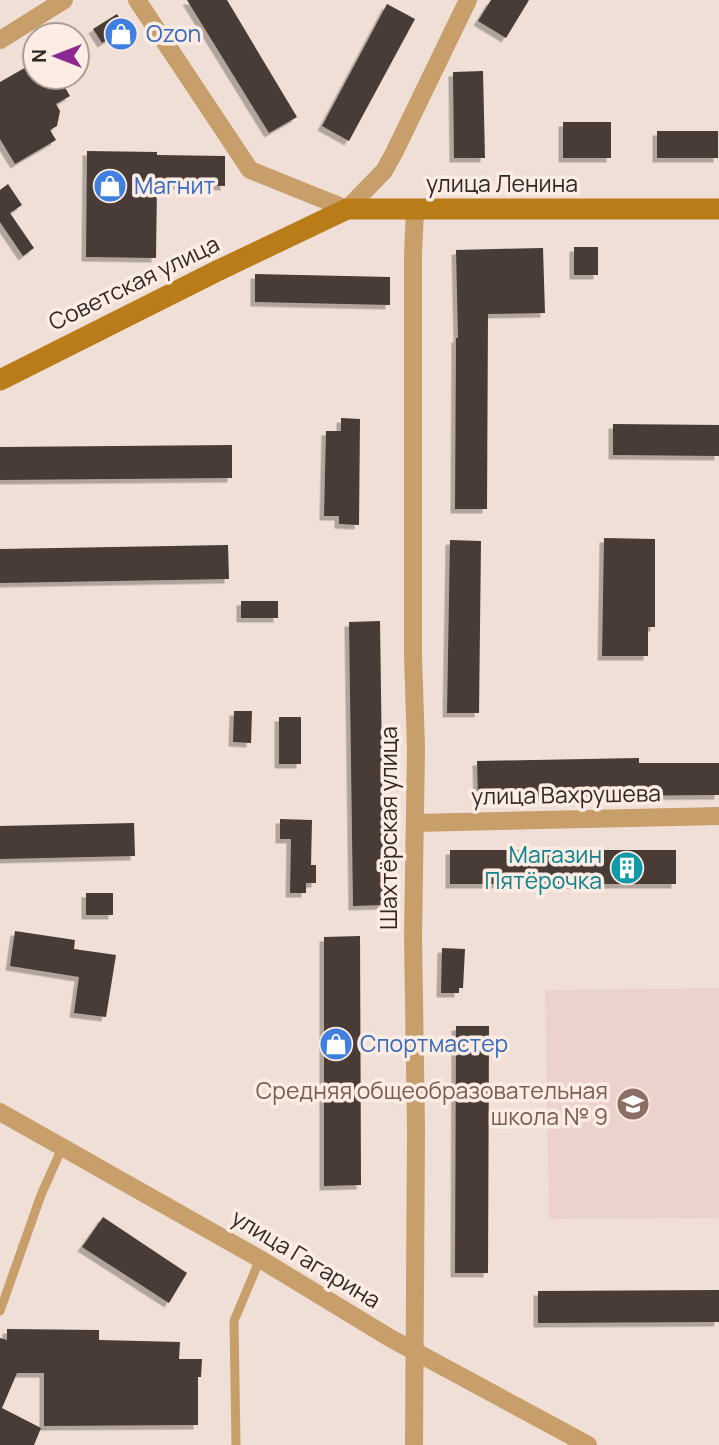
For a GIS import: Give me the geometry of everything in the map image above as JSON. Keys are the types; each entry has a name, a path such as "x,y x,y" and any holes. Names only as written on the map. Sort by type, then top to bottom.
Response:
{"main road":[{"name":"улица Ленина","path":"291,235 347,209 719,209"},
{"name":"Советская улица","path":"0,380 291,235"}],"street":[{"path":"0,40 64,0"},
{"path":"137,0 250,170 347,209 384,171 468,0"},
{"name":"Шахтёрская улица","path":"414,1445 415,211"},
{"name":"улица Вахрушева","path":"415,823 719,816"},
{"name":"улица Гагарина","path":"0,1112 260,1259 415,1352 588,1445"}],"lane":[{"path":"0,1311 41,1195 62,1148"},
{"path":"236,1445 234,1321 260,1259"}],"shaded area":[{"name":"Средняя общеобразовательная школа № 9","path":"719,988 719,1218 549,1219 545,990"}],"building":[{"path":"187,0 227,0 297,117 269,133"},
{"path":"491,0 529,0 506,38 478,21"},
{"path":"387,4 415,19 349,141 322,126"},
{"path":"117,14 126,28 102,43 93,29"},
{"path":"21,70 21,91 67,91 70,96 56,104 60,111 57,126 50,130 56,140 15,164 0,139 0,82"},
{"path":"483,71 485,158 454,158 453,72"},
{"path":"563,122 611,122 611,158 563,158"},
{"path":"657,131 718,131 718,158 657,158"},
{"path":"87,151 225,156 225,186 157,184 156,258 86,257"},
{"path":"8,184 22,205 10,213 34,248 23,256 0,222 0,190"},
{"path":"574,247 598,247 598,275 574,275"},
{"path":"543,248 545,313 488,314 487,509 455,509 458,338 456,250"},
{"path":"255,274 390,277 390,305 255,302"},
{"path":"341,418 360,419 359,525 339,524 339,516 324,516 326,431 341,431"},
{"path":"613,424 719,425 719,456 613,455"},
{"path":"232,445 232,478 0,480 0,447"},
{"path":"604,538 655,539 655,627 648,627 648,656 602,656"},
{"path":"450,540 481,541 479,713 447,713"},
{"path":"228,545 229,579 0,583 0,549"},
{"path":"241,601 278,601 278,618 241,618"},
{"path":"380,621 384,905 353,906 349,622"},
{"path":"234,711 252,711 251,743 233,742"},
{"path":"279,717 301,717 301,764 279,764"},
{"path":"639,758 639,763 719,763 719,795 478,797 477,761"},
{"path":"280,819 312,820 311,865 316,865 316,883 306,883 306,893 290,893 291,839 280,839"},
{"path":"134,823 135,856 0,859 0,826"},
{"path":"450,850 676,850 676,884 450,884"},
{"path":"86,893 113,893 113,915 86,915"},
{"path":"15,931 75,940 74,949 116,955 106,1017 74,1013 79,977 10,966"},
{"path":"360,936 361,1185 324,1186 324,937"},
{"path":"442,948 465,949 463,988 459,988 459,993 441,993"},
{"path":"456,1026 489,1026 488,1273 455,1273"},
{"path":"103,1217 187,1273 169,1303 82,1247"},
{"path":"719,1290 719,1322 538,1323 538,1291"},
{"path":"7,1329 99,1330 99,1340 180,1342 179,1359 202,1359 201,1377 198,1377 198,1425 44,1426 44,1373 17,1373 2,1408 41,1428 34,1445 0,1445 0,1338 7,1340"}],"place":[{"name":"Ozon","path":"121,34"},
{"name":"Магнит","path":"110,186"},
{"name":"Магазин Пятёрочка","path":"627,868"},
{"name":"Спортмастер","path":"336,1044"},
{"name":"Средняя общеобразовательная школа № 9","path":"633,1104"}]}
